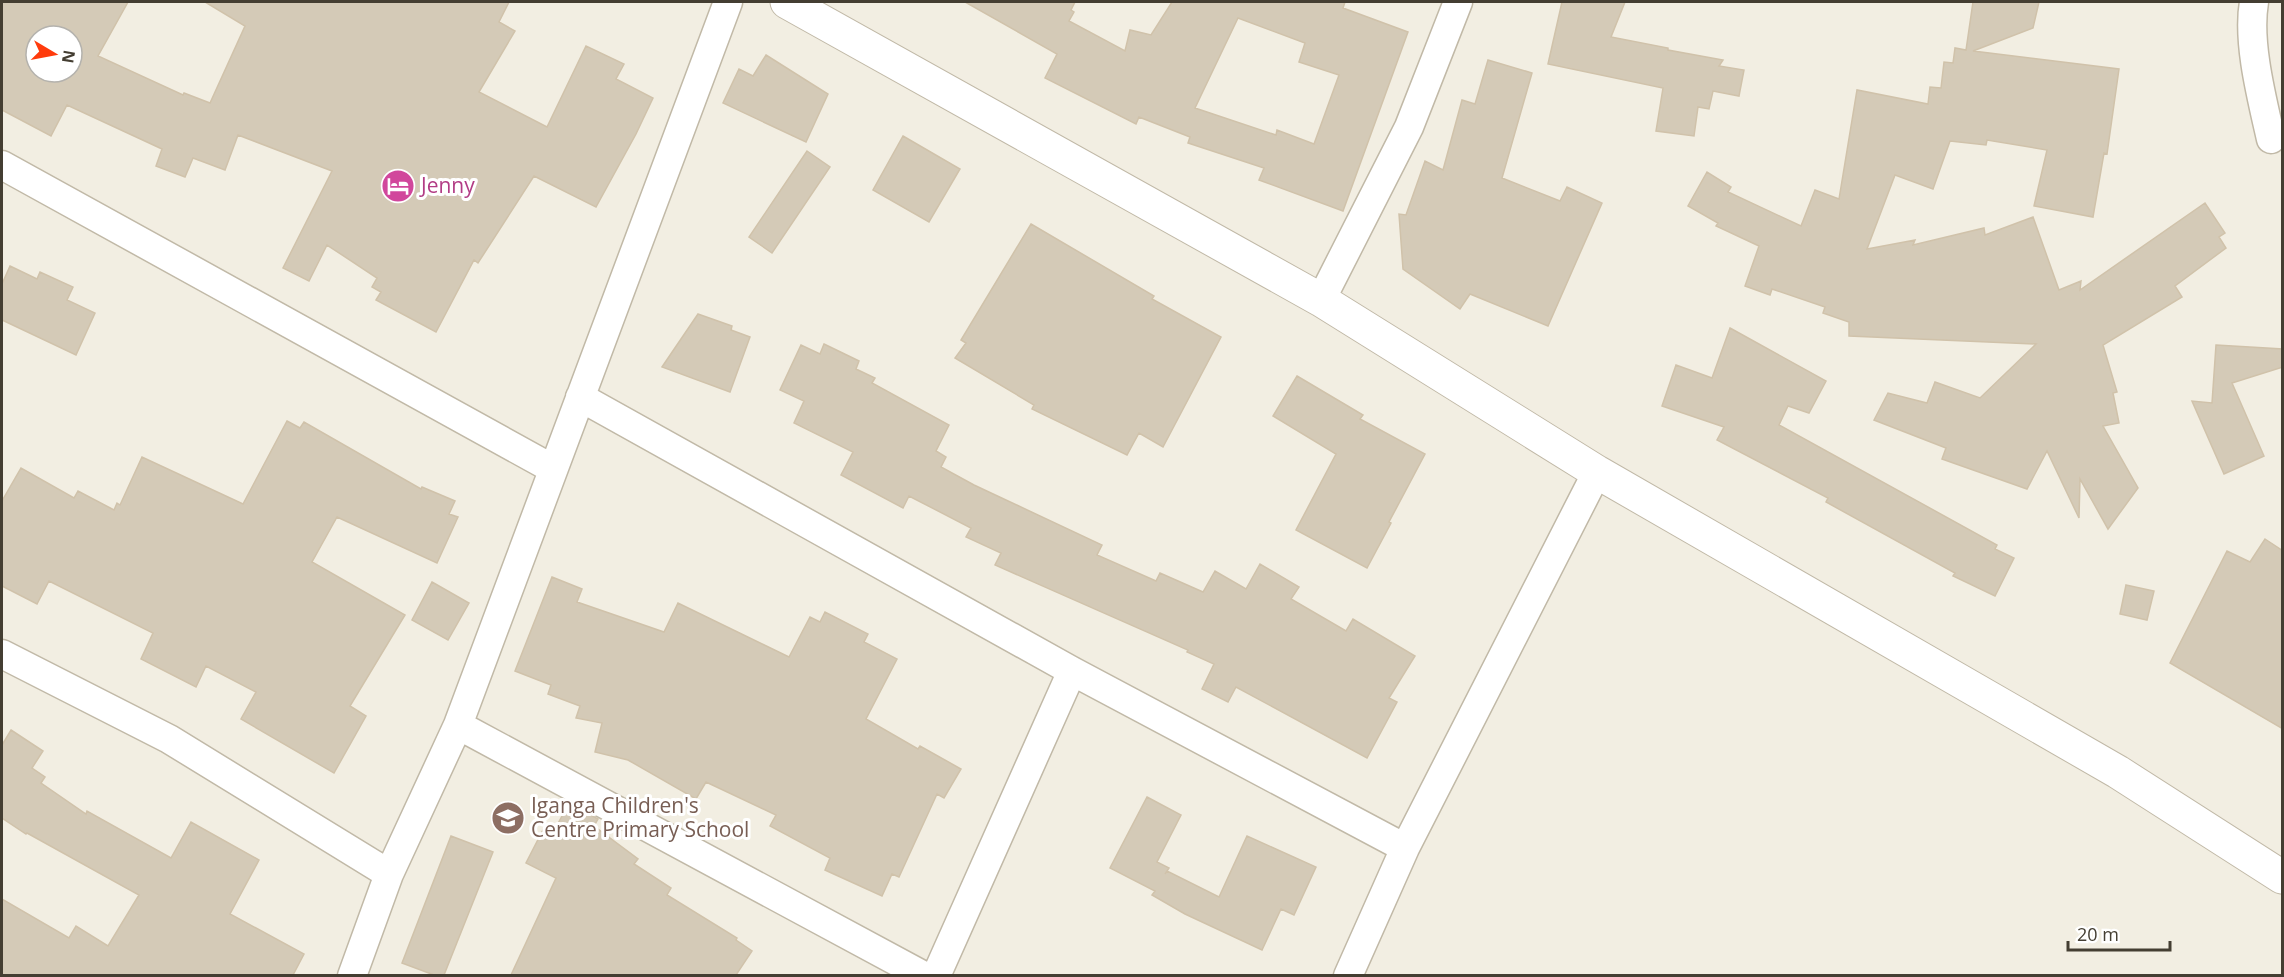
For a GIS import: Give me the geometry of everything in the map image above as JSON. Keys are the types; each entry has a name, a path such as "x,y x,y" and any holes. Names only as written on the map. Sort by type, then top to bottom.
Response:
{"street":[{"path":"352,975 389,874 458,725 728,2"},
{"path":"788,2 1321,300 1597,472 2118,772 2283,877"},
{"path":"1321,300 1409,128 1458,2"},
{"path":"2254,2 2251,17 2259,84 2271,139"},
{"path":"2,165 553,469"},
{"path":"580,397 1072,671 1406,848"},
{"path":"1348,975 1406,848 1597,472"},
{"path":"2,654 169,739 389,874"},
{"path":"936,975 1072,671"},
{"path":"458,725 924,975"}],"building":[{"path":"2,2 128,2 98,56 183,95 184,93 210,103 245,26 205,2 509,2 499,22 515,31 479,92 547,127 586,46 624,64 616,79 653,98 596,207 534,176 478,263 474,260 436,332 376,300 381,292 372,287 377,278 327,245 309,281 283,268 332,171 238,135 225,170 193,158 185,177 156,166 162,149 67,105 51,136 2,110"},
{"path":"965,2 1075,2 1071,10 1074,12 1069,21 1125,51 1130,30 1151,35 1172,2 1345,2 1343,8 1408,32 1343,211 1259,180 1264,168 1188,143 1190,137 1139,117 1136,124 1045,78 1057,54","holes":["1238,18 1305,43 1299,62 1339,75 1314,144 1277,130 1276,135 1195,108"]},
{"path":"1562,2 1625,2 1611,37 1723,60 1719,66 1744,70 1739,96 1713,91 1709,109 1698,107 1694,136 1656,131 1663,88 1548,64"},
{"path":"1973,2 2039,2 2033,28 1973,51 2119,69 2107,154 2104,153 2093,217 2034,206 2047,150 1987,140 1986,145 1950,141 1933,189 1895,175 1867,249 1915,240 1913,245 1984,228 1985,235 2033,217 2059,290 2081,281 2080,290 2205,203 2225,233 2219,237 2226,248 2175,286 2182,297 2103,345 2117,392 2113,393 2119,423 2103,426 2138,488 2108,529 2080,479 2079,518 2047,451 2027,489 1942,459 1946,448 1874,420 1888,393 1927,403 1935,382 1980,398 2036,344 1849,336 1849,322 1823,313 1825,307 1772,289 1770,295 1745,286 1759,246 1716,226 1718,223 1688,206 1707,172 1731,187 1728,192 1801,226 1815,190 1839,199 1857,90 1928,104 1930,87 1941,88 1944,62 1953,63 1955,48 1966,50"},
{"path":"766,55 828,94 806,142 723,103 739,69 753,76"},
{"path":"1488,60 1532,73 1502,178 1560,201 1567,187 1602,203 1548,326 1470,294 1460,309 1403,269 1399,214 1406,215 1425,161 1443,170 1462,100 1475,104"},
{"path":"903,136 960,169 929,222 873,190"},
{"path":"807,151 830,167 772,253 749,237"},
{"path":"1031,224 1154,296 1152,299 1221,337 1163,447 1139,433 1127,455 1032,409 1034,405 955,358 966,343 961,340"},
{"path":"10,266 37,279 40,272 73,287 67,300 95,313 76,355 2,320 2,284"},
{"path":"698,314 732,326 731,330 750,337 730,392 662,367"},
{"path":"1730,328 1826,381 1809,413 1788,406 1779,425 1997,545 1995,549 2014,558 1995,596 1953,576 1955,573 1826,502 1828,498 1717,440 1724,427 1662,406 1676,365 1712,378"},
{"path":"824,344 859,361 856,369 875,378 872,383 949,425 936,451 946,457 941,467 974,485 1102,545 1097,555 1156,581 1160,573 1203,592 1215,571 1246,589 1260,564 1299,587 1291,599 1346,631 1353,619 1415,656 1389,698 1397,702 1367,758 1236,687 1228,702 1202,689 1214,664 1187,652 1188,650 995,565 1001,553 966,537 971,528 909,496 903,508 841,475 853,452 794,423 804,401 780,390 801,345 820,354"},
{"path":"2216,345 2283,349 2283,367 2232,383 2264,456 2224,474 2192,401 2212,403"},
{"path":"1297,376 1363,415 1360,419 1425,454 1367,568 1296,530 1336,454 1273,416"},
{"path":"287,421 300,428 304,422 421,489 422,487 455,501 449,514 458,517 437,563 337,517 312,562 405,615 350,706 366,716 334,773 241,719 256,692 206,666 196,687 141,659 153,633 49,581 37,604 2,586 2,501 21,468 74,498 78,491 114,510 117,503 120,505 142,457 243,504"},
{"path":"2265,539 2283,551 2283,729 2170,663 2227,551 2250,562"},
{"path":"552,577 582,589 577,602 664,632 678,603 789,657 810,617 820,622 825,612 868,634 864,642 897,659 866,719 918,749 920,746 961,769 944,798 937,794 899,877 892,874 882,896 825,870 830,858 770,826 776,815 706,782 696,799 628,760 595,752 602,723 576,718 580,706 548,694 551,685 515,671"},
{"path":"432,582 469,603 448,640 412,620"},
{"path":"2126,585 2154,591 2147,620 2120,614"},
{"path":"11,730 43,751 32,768 45,777 41,783 86,814 87,811 171,858 191,822 259,860 230,914 304,954 293,975 2,975 2,899 69,938 76,926 108,946 139,895 26,834 2,818 2,745"},
{"path":"1147,797 1181,815 1157,862 1169,868 1167,871 1219,897 1247,836 1316,867 1294,915 1281,909 1262,950 1185,914 1152,895 1155,891 1110,868"},
{"path":"569,803 598,819 594,826 638,859 634,864 671,888 667,895 737,938 736,940 752,951 736,975 511,975 556,878 526,863 546,824 555,829"},
{"path":"451,836 493,852 444,975 434,975 402,963"}],"place":[{"name":"Jenny","path":"398,186"},
{"name":"Iganga Children's Centre Primary School","path":"508,818"}]}
